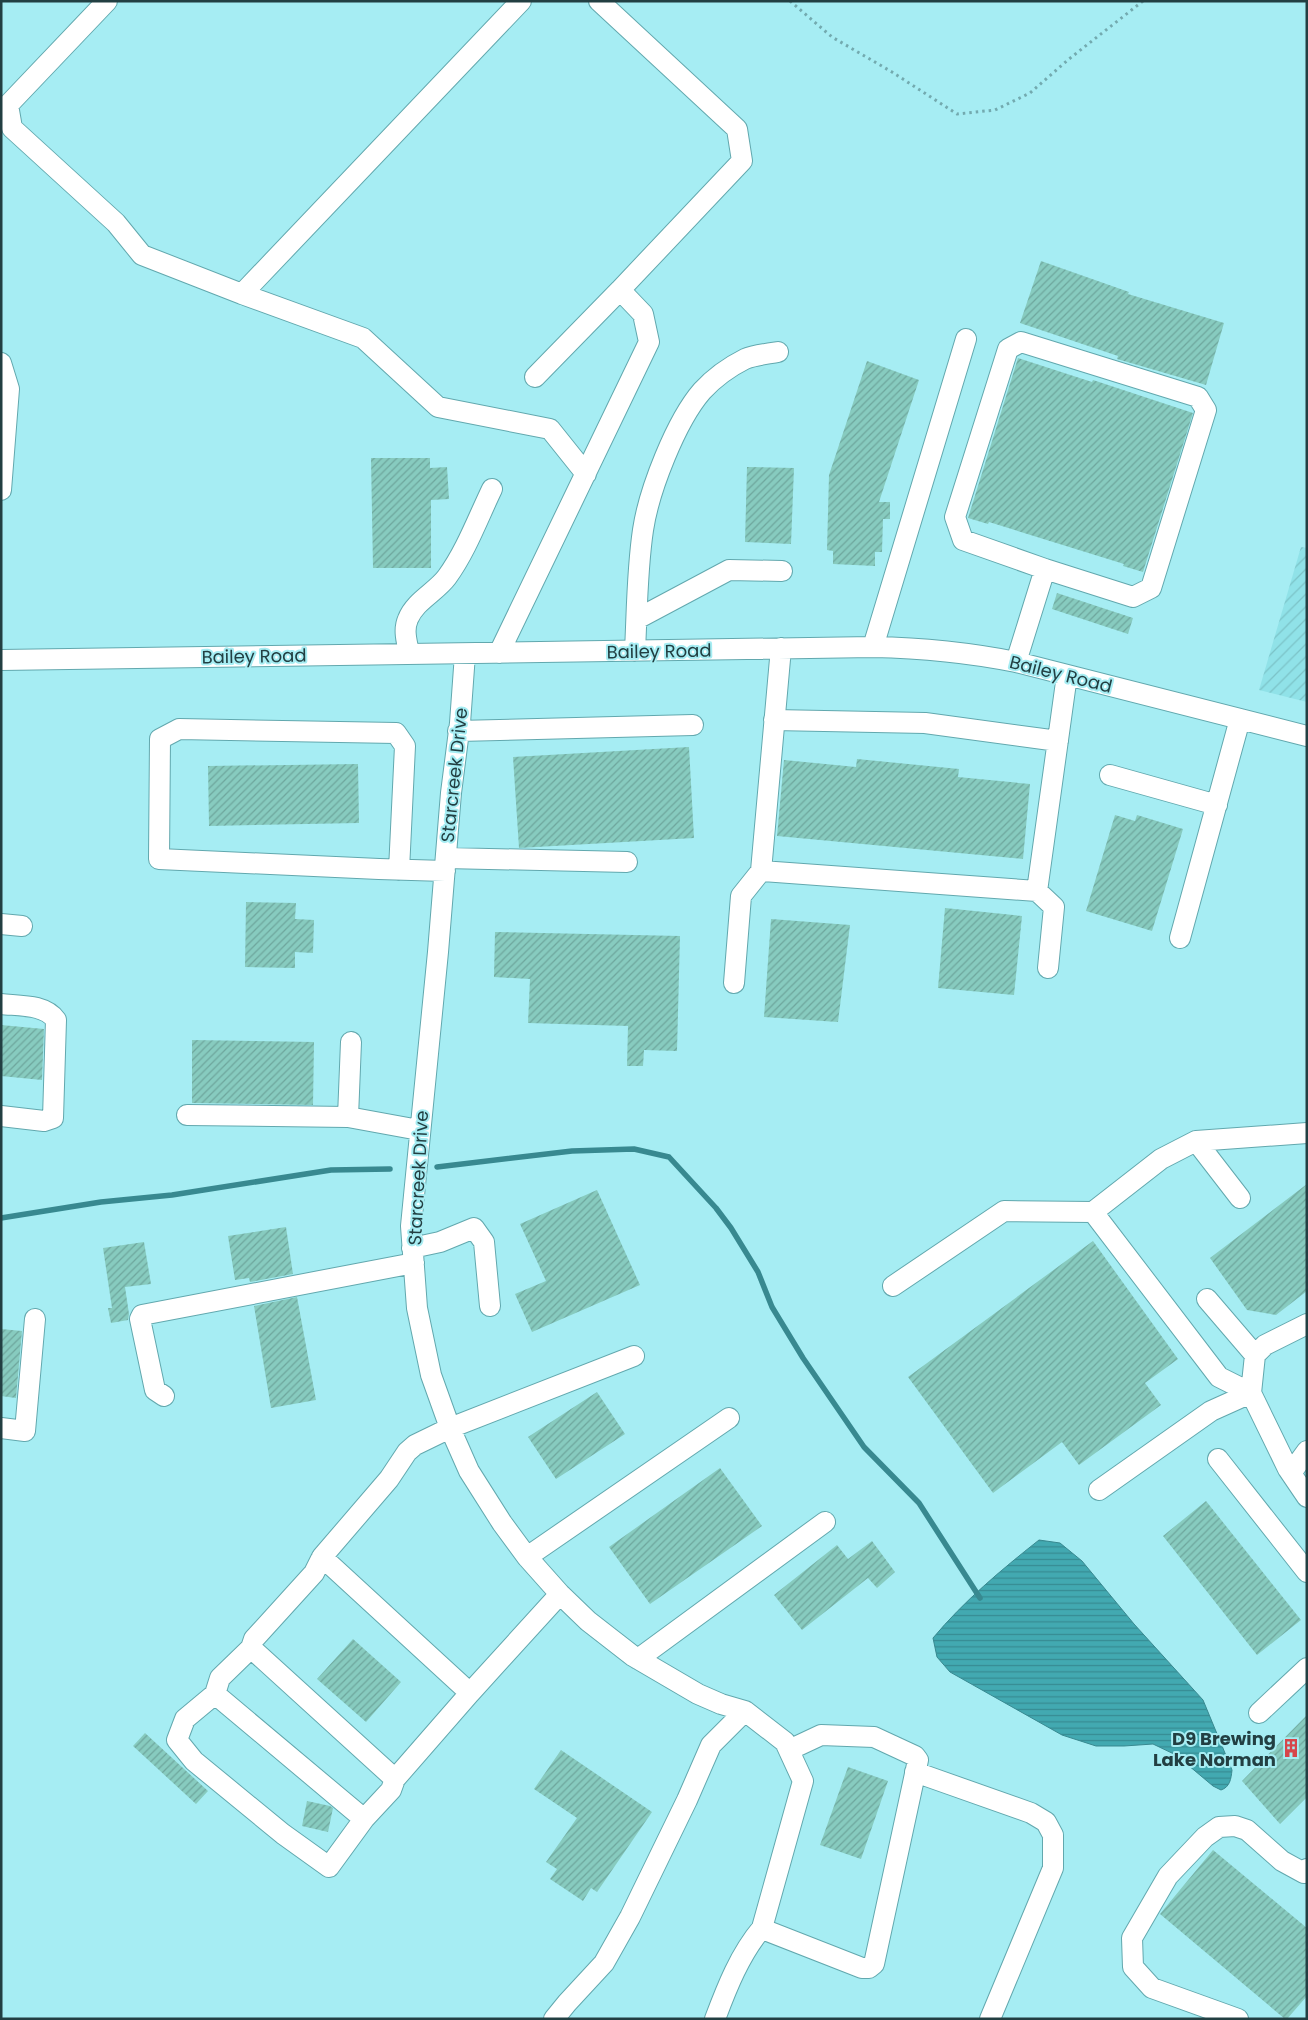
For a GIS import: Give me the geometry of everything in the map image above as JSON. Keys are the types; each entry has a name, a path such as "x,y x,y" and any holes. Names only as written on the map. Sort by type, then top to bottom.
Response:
{"street":[{"path":"107,1 8,105 12,128 116,224 142,255 363,338 438,407 550,429 586,474"},
{"path":"242,294 521,1"},
{"path":"535,377 742,161 737,129 599,1"},
{"path":"499,652 649,342 643,314 620,290"},
{"path":"873,647 966,339"},
{"path":"1021,342 1198,397 1206,410 1151,588 1133,597 1044,569 963,540 955,517 1008,349 1021,342"},
{"path":"635,651 643,528 657,474 681,424 702,392 723,371 747,358 778,352"},
{"path":"1,363 9,389 5,404 1,490"},
{"path":"409,653 405,632 408,619 413,610 446,579 457,561 492,489"},
{"path":"1016,662 1044,569"},
{"path":"637,619 729,570 782,571"},
{"name":"Bailey Road","path":"1,660 873,647 948,650 1016,662 1307,736"},
{"path":"734,984 741,896 761,871 780,648"},
{"name":"Starcreek Drive","path":"465,654 411,1226 417,1308 431,1375 450,1428 469,1471 502,1523 527,1557 560,1594 588,1621 638,1659 698,1694 721,1704 745,1711"},
{"path":"1037,891 1067,675"},
{"path":"1180,938 1240,719"},
{"path":"774,720 925,723 1058,741"},
{"path":"458,731 693,725"},
{"path":"399,870 405,746 396,732 179,729 160,738 158,859 399,870 445,864 627,862"},
{"path":"1110,775 1217,805"},
{"path":"761,871 1037,891 1054,907 1048,968"},
{"path":"1,924 22,926"},
{"path":"1,1004 41,1009 51,1014 56,1020 53,1118 44,1121 1,1116"},
{"path":"348,1117 350,1042"},
{"path":"187,1115 348,1117 419,1130"},
{"path":"892,1286 1004,1211 1093,1212 1161,1159 1196,1140 1307,1133"},
{"path":"1196,1140 1240,1198"},
{"path":"1093,1212 1219,1377 1251,1393"},
{"path":"164,1396 155,1390 140,1318 142,1316 413,1256 474,1228 484,1242 490,1306"},
{"path":"1207,1299 1255,1355"},
{"path":"1,1428 25,1431 35,1319"},
{"path":"1307,1324 1265,1345 1255,1355 1251,1393 1291,1473 1307,1497"},
{"path":"560,1594 395,1779 391,1790 364,1819 330,1867 283,1834 194,1761 177,1740 185,1719 215,1694 220,1678 251,1648 254,1639 314,1573 322,1557 389,1479 407,1452 415,1445 450,1428 634,1356"},
{"path":"1099,1490 1212,1411 1251,1393"},
{"path":"527,1557 729,1418"},
{"path":"1291,1473 1307,1451"},
{"path":"1218,1459 1307,1572"},
{"path":"638,1659 825,1522"},
{"path":"322,1557 470,1693"},
{"path":"251,1648 395,1779"},
{"path":"1259,1713 1307,1668"},
{"path":"215,1694 364,1819"},
{"path":"554,2019 566,2002 604,1963 630,1917 687,1800 711,1745 745,1711 785,1742 803,1781 762,1928 753,1938 730,1980 715,2019"},
{"path":"762,1928 862,1968 869,1968 874,1964 918,1760 915,1756 874,1737 821,1735 789,1750"},
{"path":"915,1772 1031,1814 1046,1822 1053,1835 1053,1868 990,2019"},
{"path":"1238,2019 1152,1988 1133,1967 1132,1938 1168,1876 1205,1837 1219,1827 1234,1826 1247,1830 1282,1861 1306,1872"}],"path":[{"path":"790,1 832,37 892,72 957,114 995,110 1030,93 1069,59 1143,1"}],"shaded area":[{"path":"1301,547 1307,548 1307,702 1259,690"},
{"path":"1039,1540 1060,1543 1082,1561 1134,1624 1203,1700 1232,1770 1230,1782 1224,1789 1221,1790 1213,1786 1176,1755 1153,1744 1096,1746 1062,1735 950,1672 937,1657 933,1638 983,1586"}],"building":[{"path":"1041,261 1129,292 1128,294 1224,323 1206,385 1117,359 1118,356 1020,323"},
{"path":"1018,358 1193,413 1143,572 1123,566 1124,564 989,522 988,524 968,518"},
{"path":"867,361 919,380 879,502 890,502 890,519 883,519 882,552 875,552 875,566 833,564 833,551 827,550 829,475"},
{"path":"371,458 430,458 430,468 447,467 449,499 431,500 431,568 373,568"},
{"path":"747,467 794,468 791,544 745,542"},
{"path":"1057,593 1133,618 1128,634 1052,609"},
{"path":"689,747 694,838 519,848 513,757"},
{"path":"857,759 959,769 958,777 1030,784 1023,859 777,836 784,760 856,767"},
{"path":"358,764 359,823 209,826 208,766"},
{"path":"1115,815 1135,821 1137,815 1183,829 1152,931 1086,911"},
{"path":"246,902 296,903 295,919 314,920 313,953 295,952 295,968 245,967"},
{"path":"945,908 1022,916 1014,995 938,988"},
{"path":"771,919 850,925 838,1022 764,1017"},
{"path":"495,932 680,936 677,1051 644,1050 643,1066 627,1066 628,1026 528,1023 530,979 494,977"},
{"path":"1,1025 44,1029 42,1080 1,1076"},
{"path":"192,1040 314,1042 313,1105 192,1103"},
{"path":"1307,1184 1307,1291 1276,1315 1247,1310 1210,1258"},
{"path":"597,1190 640,1285 532,1332 515,1294 546,1281 520,1224"},
{"path":"286,1227 293,1274 250,1282 249,1278 235,1280 228,1236"},
{"path":"1093,1241 1178,1359 1145,1383 1161,1405 1079,1465 1062,1442 993,1493 908,1377"},
{"path":"144,1242 151,1284 125,1287 129,1314 128,1320 111,1323 108,1308 112,1308 103,1248"},
{"path":"297,1297 316,1400 271,1408 254,1306"},
{"path":"1,1329 22,1331 16,1398 1,1396"},
{"path":"597,1392 625,1434 556,1479 528,1437"},
{"path":"720,1468 762,1526 650,1604 609,1547"},
{"path":"1206,1501 1301,1620 1257,1655 1163,1536"},
{"path":"872,1541 895,1572 877,1588 868,1578 802,1630 774,1595 837,1545 848,1559"},
{"path":"353,1639 401,1682 366,1722 317,1679"},
{"name":"D9 Brewing Lake Norman","path":"1307,1715 1307,1797 1280,1824 1242,1781"},
{"path":"145,1733 208,1791 196,1804 133,1746"},
{"path":"561,1750 652,1812 597,1892 591,1888 583,1901 550,1879 557,1869 546,1862 577,1818 534,1789"},
{"path":"848,1767 888,1781 861,1859 820,1845"},
{"path":"307,1801 333,1808 328,1832 302,1826"},
{"path":"1213,1850 1307,1928 1307,1996 1287,2019 1160,1914"}],"waterway":[{"path":"437,1167 572,1151 634,1149 669,1157 716,1208 731,1228 758,1272 772,1307 803,1358 864,1447 919,1503 980,1598"},
{"path":"1,1218 101,1202 172,1195 331,1170 390,1169"}],"place":[{"name":"D9 Brewing Lake Norman","path":"1291,1748"}]}
